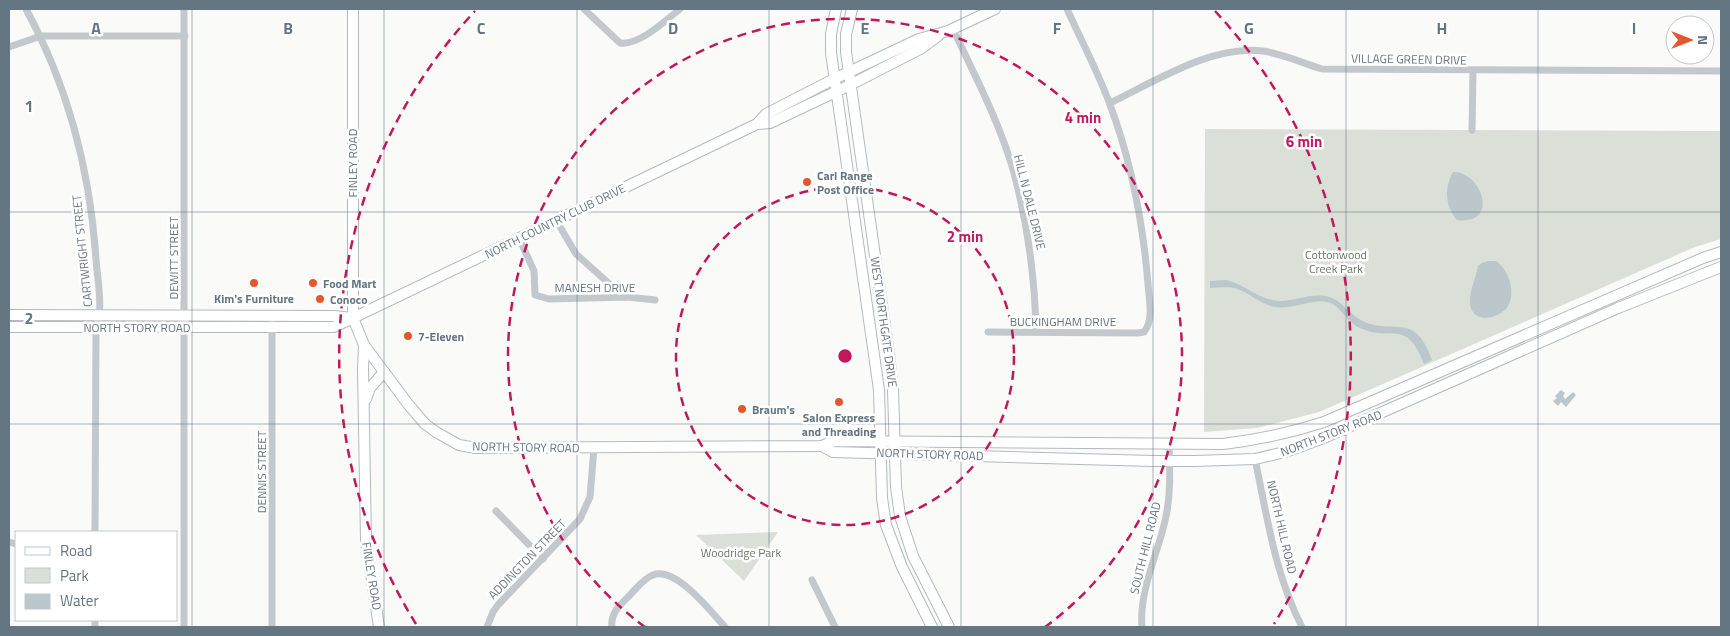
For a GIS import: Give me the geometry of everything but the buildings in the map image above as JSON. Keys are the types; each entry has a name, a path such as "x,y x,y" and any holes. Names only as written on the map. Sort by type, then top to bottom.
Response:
{"main road":[{"name":"FINLEY ROAD","path":"353,9 353,318"},
{"name":"WEST NORTHGATE DRIVE","path":"836,9 831,42 834,80 879,390 882,498 886,525 902,567 932,627"},
{"name":"WEST NORTHGATE DRIVE","path":"852,9 845,43 890,354 896,487 900,516 913,556 949,627"},
{"name":"NORTH COUNTRY CLUB DRIVE","path":"353,318 756,124 766,114 918,39 953,29 995,9"},
{"name":"NORTH COUNTRY CLUB DRIVE","path":"756,124 770,123 836,92 922,48 940,34"},
{"name":"NORTH STORY ROAD","path":"880,447 895,442 1223,444 1286,434 1324,422 1703,258 1721,252"},
{"path":"862,267 876,266"},
{"name":"NORTH STORY ROAD","path":"353,318 364,345 382,374 425,424 446,439 459,445 476,448 822,446 833,441 880,447 895,453 1170,461 1254,459 1285,452 1382,413 1618,308 1721,266"},
{"name":"NORTH STORY ROAD","path":"9,315 334,316 353,318"},
{"name":"NORTH STORY ROAD","path":"9,327 334,327 353,318"},
{"name":"FINLEY ROAD","path":"364,345 366,540 379,627"},
{"name":"FINLEY ROAD","path":"364,404 370,388 382,374"},
{"path":"364,390 368,381 382,374"},
{"path":"1376,399 1382,413"}],"street":[{"name":"CARTWRIGHT STREET","path":"26,9 41,36 63,91 80,148 86,176 94,239 100,315 96,328 95,531"},
{"name":"DEWITT STREET","path":"184,9 184,627"},
{"path":"584,9 620,43 625,44 655,29 680,9"},
{"path":"1067,9 1110,103"},
{"name":"HILL N DALE DRIVE","path":"953,29 994,118 1013,172 1026,222 1032,261 1036,332"},
{"path":"9,47 41,36 185,36"},
{"name":"VILLAGE GREEN DRIVE","path":"1110,103 1199,61 1231,51 1263,51 1298,60 1322,69 1721,71"},
{"path":"1472,130 1473,71"},
{"name":"BUCKINGHAM DRIVE","path":"988,332 1138,333 1144,332 1150,321 1146,257 1130,170 1110,103"},
{"path":"556,220 576,254 624,297"},
{"name":"MANESH DRIVE","path":"519,238 534,271 535,294 549,299 624,297 656,300"},
{"name":"DENNIS STREET","path":"272,316 272,627"},
{"name":"SOUTH HILL ROAD","path":"1142,627 1141,616 1144,593 1165,520 1170,492 1169,444"},
{"name":"ADDINGTON STREET","path":"488,627 498,604 572,529 584,512 591,491 594,448"},
{"name":"NORTH HILL ROAD","path":"1254,459 1276,557 1285,588 1302,627"},
{"path":"496,511 543,559"},
{"path":"612,627 612,618 618,606 647,578 660,573 675,578 706,606 725,627"},
{"path":"812,580 835,627"}],"green space":[{"name":"Cottonwood Creek Park","path":"1205,129 1721,131 1721,239 1695,247 1319,412 1257,428 1204,432"},
{"name":"Woodridge Park","path":"778,532 744,581 696,535"}],"water":[{"path":"1453,172 1463,174 1472,180 1482,198 1482,207 1479,214 1471,219 1457,220 1450,209 1447,191"},
{"path":"1488,261 1496,261 1501,265 1508,276 1511,294 1508,306 1500,314 1488,318 1476,315 1472,311 1470,299 1478,266"},
{"path":"1226,280 1272,300 1285,301 1318,295 1330,297 1339,302 1354,316 1371,324 1410,329 1418,334 1432,360 1424,364 1411,341 1405,336 1371,332 1355,326 1337,307 1328,302 1322,301 1288,307 1275,307 1234,288 1210,288 1210,281"},
{"path":"1561,390 1565,393 1563,396 1565,399 1573,392 1576,395 1566,407 1561,402 1558,406 1553,401"}],"place":[{"name":"Carl Range Post Office","path":"807,182"},
{"name":"Kim's Furniture","path":"254,283"},
{"name":"Food Mart","path":"313,283"},
{"name":"Conoco","path":"320,299"},
{"name":"7-Eleven","path":"408,336"},
{"name":"Salon Express and Threading","path":"839,402"},
{"name":"Braum's","path":"742,409"}]}
